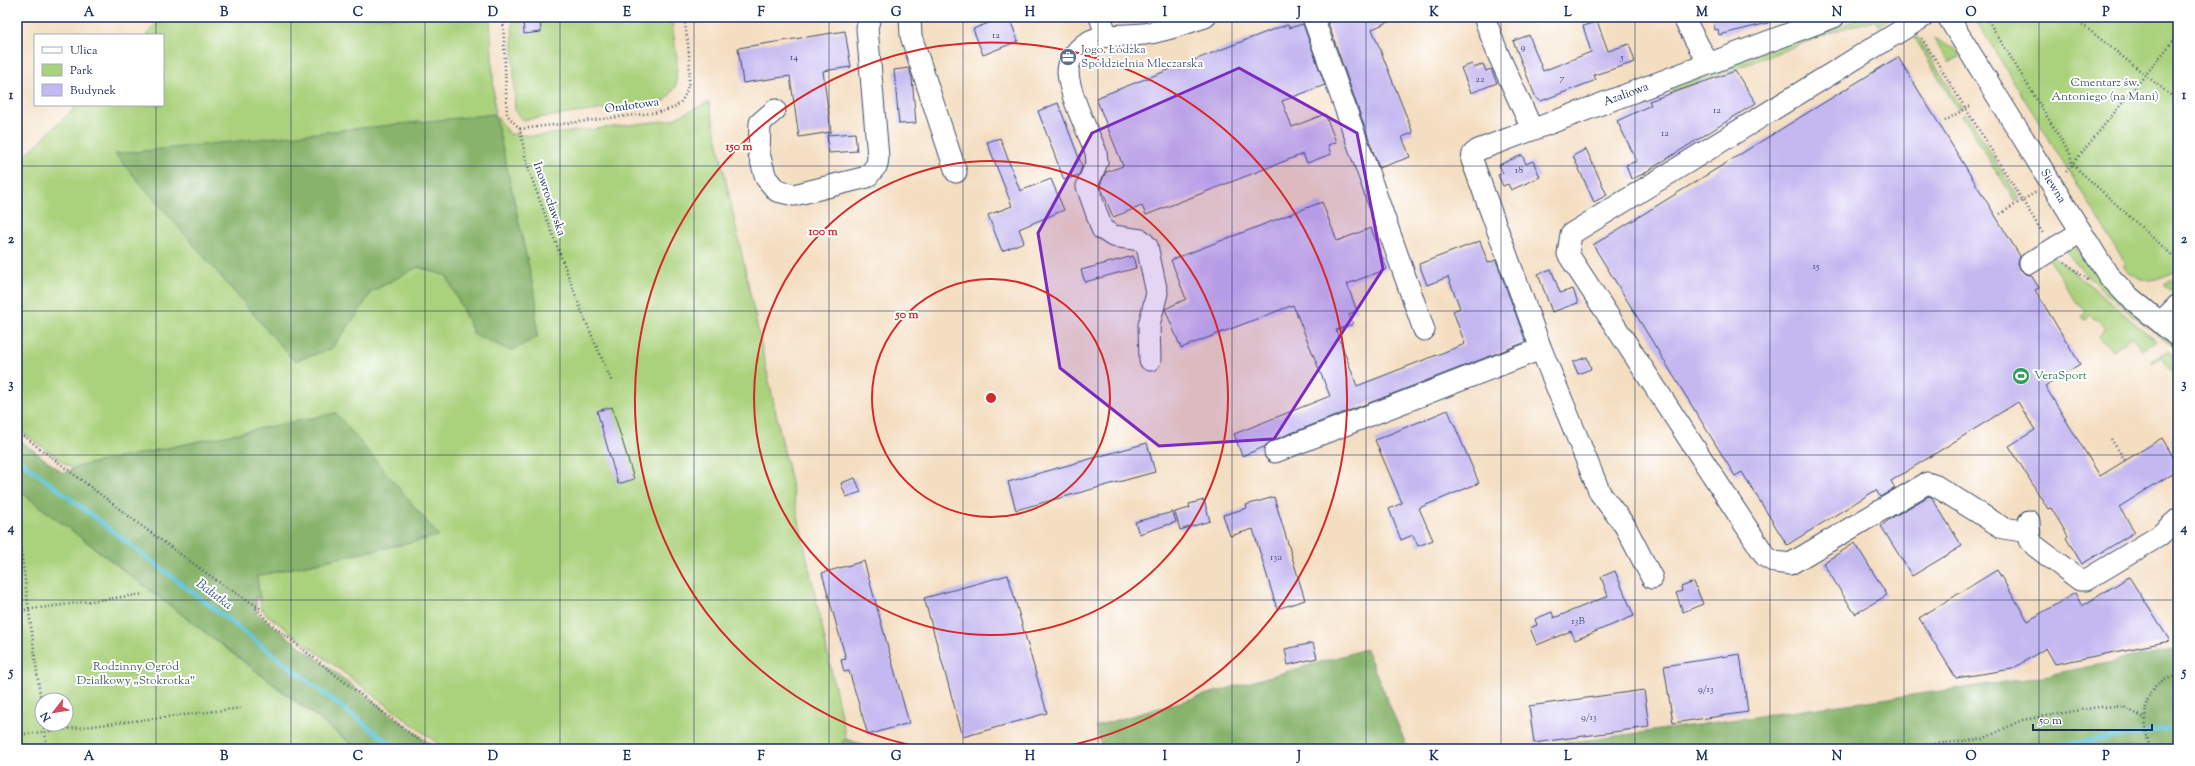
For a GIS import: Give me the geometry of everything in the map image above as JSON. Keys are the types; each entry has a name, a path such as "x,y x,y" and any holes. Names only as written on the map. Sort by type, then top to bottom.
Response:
{"street":[{"path":"775,110 760,122 759,154 766,178 777,191 794,194 867,178 877,165 878,157 867,28 870,17"},
{"path":"910,17 911,36 956,172"},
{"path":"1150,360 1149,325 1157,293 1147,246 1141,240 1113,236 1102,229 1087,186 1097,162 1096,152 1073,93 1068,71 1071,60 1076,52 1092,39 1104,26 1144,34 1205,17"},
{"path":"1313,17 1424,330"},
{"path":"1484,17 1498,54 1532,129"},
{"path":"1684,17 1708,63"},
{"name":"Azaliowa","path":"1541,349 1472,160 1473,154 1478,150 1532,129 1834,17"},
{"name":"Siewna","path":"1948,17 2096,257 2118,287 2178,337"},
{"path":"1922,27 1571,234 1568,254 1766,557 1775,562 1790,564 1927,483 1936,486 2003,528 2029,526 2030,540 2034,546 2080,580 2086,580 2158,536 2178,519"},
{"path":"2030,263 2081,232"},
{"path":"2161,322 2178,305"},
{"path":"1275,452 1541,349 1600,493 1625,526 1652,578"}],"path":[{"path":"503,17 507,115 520,129"},
{"name":"Omłotowa","path":"520,129 660,112 675,107 687,93 690,77 684,17"},
{"path":"1986,17 2070,154 2072,164 2173,256 2178,249"},
{"path":"2073,17 2178,101"},
{"path":"1922,27 1966,109 2053,250"},
{"path":"2068,170 2178,35"},
{"path":"1945,121 1971,105"},
{"name":"Inowrocławska","path":"520,129 526,160 534,185 583,315 612,382"},
{"path":"2000,214 2038,190"},
{"path":"17,431 147,530 254,606 263,610"},
{"path":"2111,440 2125,460"},
{"path":"17,520 40,692"},
{"path":"17,611 144,594"},
{"path":"254,606 268,622 430,749"},
{"path":"2149,748 2144,718 2145,704 2156,686 2170,678 2178,676"},
{"path":"1887,749 1983,739 2022,720 2099,707 2122,706 2144,718"},
{"path":"74,728 241,708"},
{"path":"17,735 45,732 47,749"}],"highlighted area":[{"path":"1239,68 1357,133 1383,269 1274,439 1159,446 1060,368 1038,233 1092,133"}],"green space":[{"path":"163,17 490,17 495,114 510,134 536,136 671,120 709,102 846,739 834,749 445,749 266,614 261,607 256,576 439,536 274,426 71,468 17,428 17,163 77,106 164,106 164,34 147,34","holes":["495,114 536,300 537,337 474,334 447,276 418,267 371,292 357,315 331,349"]},
{"path":"512,17 671,17 677,58 676,87 665,101 522,120 515,111"},
{"path":"1862,17 1892,17 1879,26 1876,21 1850,26 1671,92 1668,85 1804,37 1812,38"},
{"name":"Cmentarz św. Antoniego (na Mani)","path":"1974,17 2178,17 2178,268 2176,271 2148,280 2135,277 2123,266 2126,264"},
{"path":"1918,37 1962,108 1958,110 1915,38"},
{"path":"1933,38 1954,48 1961,56 1949,63"},
{"path":"1966,113 2019,199 2015,201 1962,115"},
{"path":"495,114 536,300 537,337 511,351 474,334 447,276 418,267 371,292 357,315 331,349 294,361 115,154"},
{"path":"2073,247 2080,248 2176,348 2102,290 2076,264 2065,250"},
{"path":"2054,256 2156,341 2142,350 2133,336 2113,350 2098,337 2106,328 2090,315 2086,320 2082,317 2086,311 2077,303 2049,259"},
{"path":"2178,277 2178,293 2176,295 2163,284"},
{"path":"2168,351 2178,361 2178,382 2162,357 2152,363 2151,361"},
{"path":"336,413 439,536 257,576 260,599 256,597 256,613 437,749 359,749 17,489 17,438 63,473 80,466"},
{"name":"Rodzinny Ogród Działkowy „Stokrotka”","path":"17,489 358,749 17,749"},
{"path":"1366,649 1408,749 1102,749 1096,726"},
{"path":"2178,649 2178,748 1523,749 2027,679"},
{"path":"846,739 876,749 834,749"}],"building":[{"path":"523,17 540,17 541,32 524,34"},
{"path":"1004,17 1009,17 1018,41 983,55 973,29"},
{"path":"1326,17 1400,17 1372,29 1413,133 1402,137 1410,157 1379,168"},
{"path":"1712,17 1767,17 1768,23 1719,35 1718,29 1715,30"},
{"path":"1597,21 1608,51 1629,44 1635,62 1594,75 1596,80 1541,101 1536,98 1513,41 1529,35 1543,71 1591,52 1583,26"},
{"path":"1303,24 1325,85 1282,101 1292,127 1325,114 1336,142 1328,145 1331,154 1307,163 1303,154 1146,215 1142,206 1113,217 1100,185 1106,172 1123,166 1096,98 1277,28 1288,25 1289,28"},
{"path":"845,31 851,67 823,71 831,132 799,137 790,76 743,83 738,48"},
{"path":"1898,57 2020,256 2018,263 2020,269 2025,274 2031,275 2039,288 2035,290 2080,364 2045,386 2100,476 2162,438 2178,465 2178,470 2119,507 2135,532 2082,564 2066,538 2068,536 2051,508 2048,509 2009,446 2035,430 2018,402 1891,481 1895,488 1880,497 1876,490 1787,545 1742,472 1735,476 1593,245"},
{"path":"1472,64 1474,68 1483,64 1486,71 1491,69 1497,83 1471,93 1461,68"},
{"path":"909,68 912,78 916,123 899,124 894,70"},
{"path":"1735,71 1756,103 1641,175 1631,179 1626,165 1637,161 1617,121 1651,105 1649,101"},
{"path":"1058,103 1082,166 1079,175 1064,180 1038,111"},
{"path":"855,133 857,151 829,153 827,135"},
{"path":"1000,138 1020,191 1051,179 1064,210 1019,229 1024,242 1002,251 988,215 1012,206 987,142"},
{"path":"1586,149 1607,195 1594,202 1573,156"},
{"path":"1522,155 1526,164 1533,161 1540,177 1511,190 1508,184 1503,186 1498,175 1503,173 1499,165"},
{"path":"1322,202 1337,241 1371,228 1387,269 1347,284 1357,311 1349,314 1353,324 1336,330 1357,386 1465,344 1453,311 1460,308 1448,277 1427,285 1419,264 1480,241 1488,263 1496,260 1526,342 1271,441 1264,447 1242,456 1234,434 1330,396 1293,305 1181,348 1165,309 1186,299 1171,260"},
{"path":"1133,256 1136,268 1085,282 1081,270"},
{"path":"1551,269 1560,293 1573,289 1578,303 1552,312 1538,274"},
{"path":"1587,357 1591,369 1578,374 1573,362"},
{"path":"612,407 634,479 618,484 597,411"},
{"path":"1448,410 1479,483 1419,508 1433,540 1418,546 1413,535 1401,540 1389,509 1402,503 1375,440"},
{"path":"1147,443 1155,472 1016,510 1008,482"},
{"path":"855,478 861,492 846,497 841,483"},
{"path":"1929,496 1932,498 1962,546 1912,576 1881,526 1893,517"},
{"path":"1274,497 1305,600 1277,609 1253,529 1230,536 1223,515 1247,508 1246,505"},
{"path":"1204,500 1210,521 1180,530 1175,512 1190,508 1189,504"},
{"path":"1173,512 1176,522 1139,534 1135,522"},
{"path":"1855,543 1887,595 1855,614 1823,563"},
{"path":"864,561 909,723 868,735 849,671 844,672 841,660 846,659 822,573"},
{"path":"1997,570 2028,621 2075,593 2082,606 2129,577 2170,641 2055,664 2046,648 2012,669 1956,678 1919,618"},
{"path":"1615,571 1634,616 1575,640 1571,631 1537,645 1530,628 1537,625 1535,619 1552,612 1554,618 1608,596 1601,577"},
{"path":"1008,575 1047,713 963,737 924,598"},
{"path":"1694,582 1703,604 1683,612 1676,593 1682,591 1681,587"},
{"path":"1313,643 1317,658 1288,665 1285,649"},
{"path":"1740,654 1748,712 1673,723 1664,666"},
{"path":"1644,690 1649,727 1534,743 1529,706"}],"waterway":[{"name":"Bałutka","path":"17,458 397,749"},
{"name":"Bałutka","path":"2031,749 2178,728"}],"place":[{"name":"Jogo. Łódzka Spółdzielnia Mleczarska","path":"1068,57"},
{"name":"VeraSport","path":"2021,376"}]}
